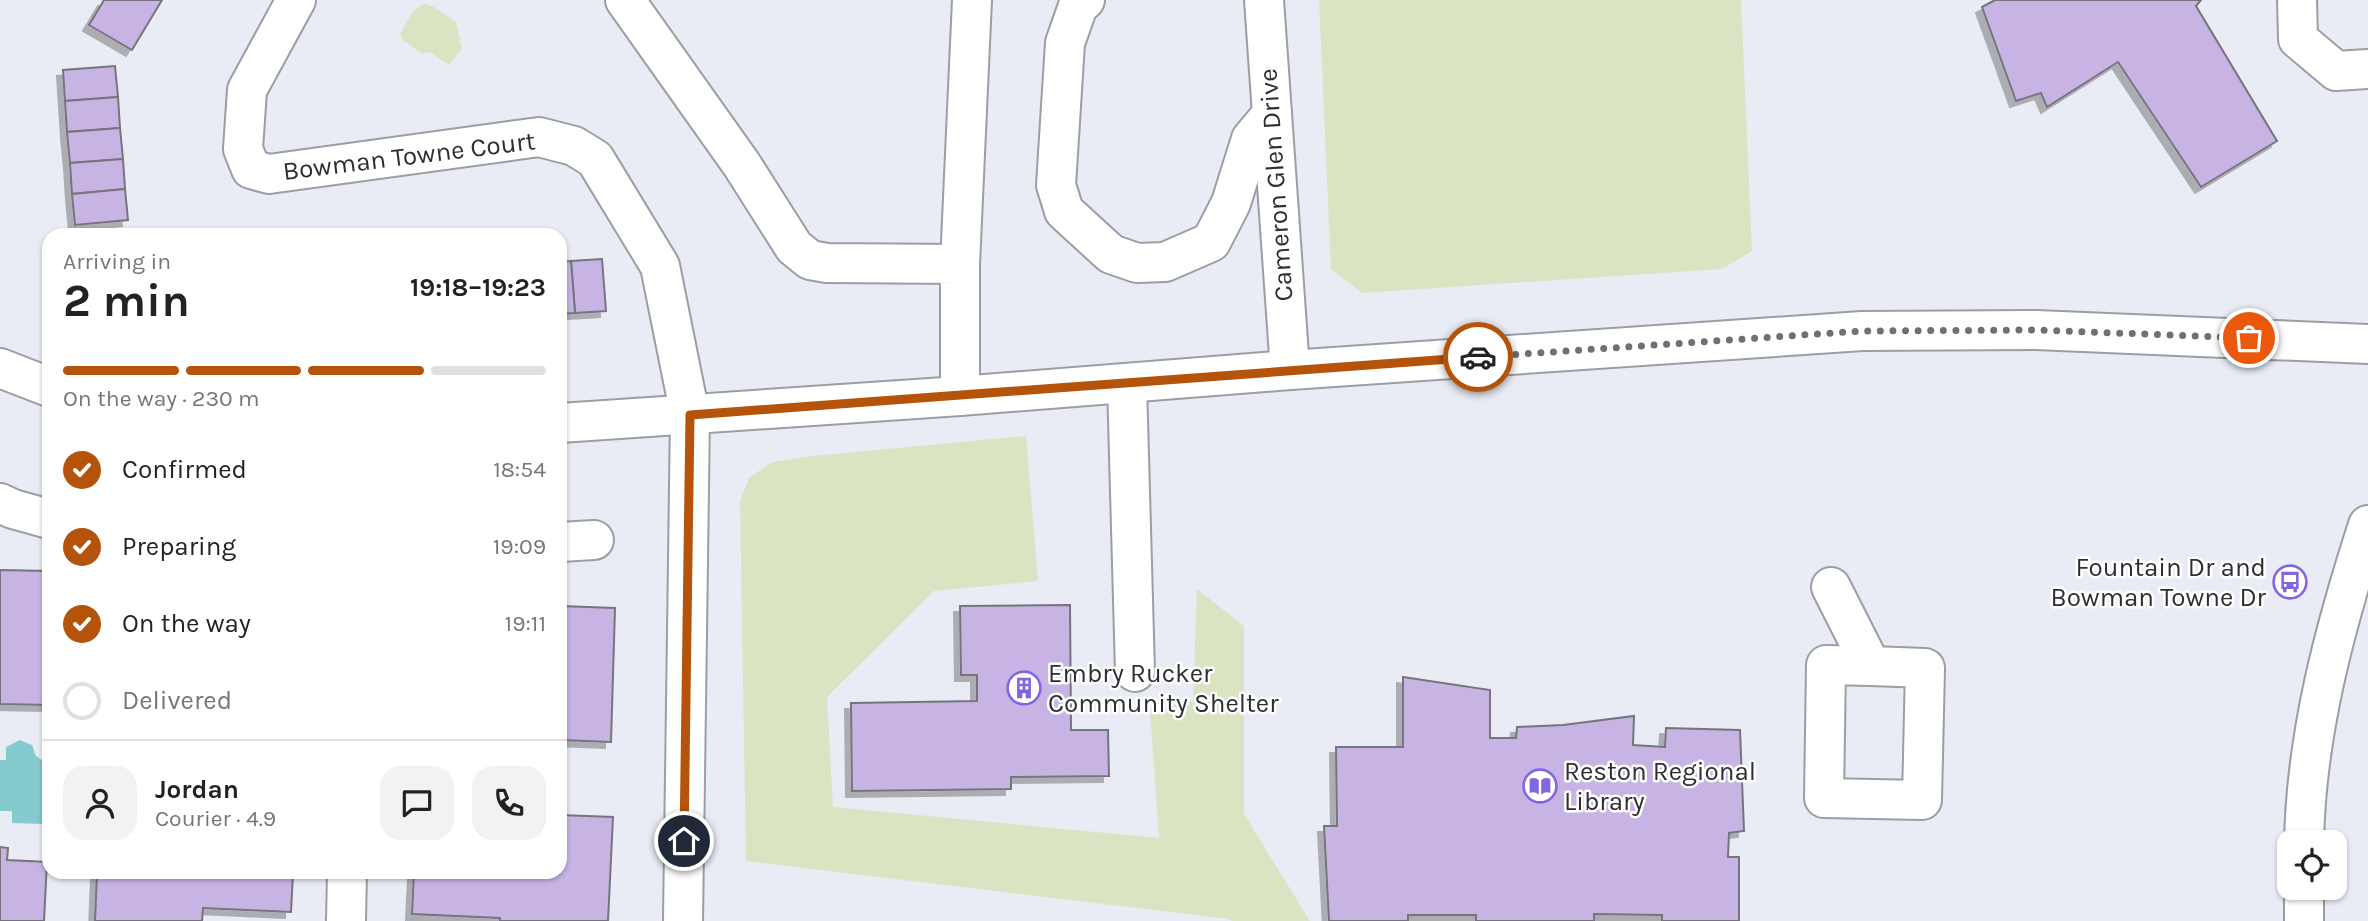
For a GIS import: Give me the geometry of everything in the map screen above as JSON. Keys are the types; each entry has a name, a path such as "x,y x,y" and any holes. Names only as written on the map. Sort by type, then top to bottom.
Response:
{"street":[{"name":"Bowman Towne Court","path":"296,0 247,90 243,149 251,169 269,174 539,137 574,146 595,159 660,267 690,415"},
{"path":"625,0 742,165 794,247 810,260 827,264 960,264"},
{"path":"960,396 960,264 972,0"},
{"path":"1085,0 1078,6 1065,43 1056,186 1064,211 1111,254 1137,264 1165,262 1211,242 1231,203 1251,139 1272,114"},
{"name":"Cameron Glen Drive","path":"1264,0 1290,370"},
{"path":"2297,0 2298,39 2336,71 2368,69"},
{"path":"567,423 1862,331 2036,330 2368,344"},
{"path":"0,368 42,384"},
{"path":"1127,383 1135,672"},
{"path":"683,921 690,415"},
{"path":"0,503 42,517"},
{"path":"2305,830 2312,741 2337,630 2368,525"},
{"path":"1831,587 1871,666"},
{"path":"346,921 347,879"},
{"path":"2304,900 2304,921"}],"green space":[{"path":"1319,0 1741,0 1752,251 1722,269 1362,293 1331,269"},
{"path":"424,4 432,6 456,22 462,49 449,65 430,52 422,54 403,40 400,34 414,10"},
{"path":"1026,436 1038,581 934,591 827,697 833,807 1159,838 1150,710 1193,701 1197,589 1244,626 1244,814 1310,921 1232,921 746,861 740,501 749,478 772,462"}],"water":[{"path":"20,740 32,745 36,756 42,760 42,824 12,823 12,811 0,811 0,760 6,760 6,747"}],"building":[{"path":"104,0 162,0 132,50 89,25"},
{"path":"1995,0 2201,0 2196,6 2277,141 2201,187 2118,62 2047,107 2041,93 2016,101 1982,7"},
{"path":"115,66 118,97 65,101 63,70"},
{"path":"118,97 120,128 67,132 65,101"},
{"path":"120,128 123,159 70,163 67,132"},
{"path":"123,159 125,189 72,194 70,163"},
{"path":"125,189 128,220 75,225 72,194"},
{"path":"602,259 606,311 575,313 571,261"},
{"path":"567,261 571,261 575,313 567,314"},
{"path":"0,570 42,571 42,705 0,704"},
{"name":"Embry Rucker Community Shelter","path":"1070,605 1071,730 1108,730 1109,776 1011,777 1011,789 852,791 851,703 977,701 977,675 961,675 960,606"},
{"path":"567,606 615,608 611,742 567,740"},
{"name":"Reston Regional Library","path":"1403,677 1490,690 1490,738 1516,738 1517,727 1563,725 1634,716 1633,745 1665,747 1666,728 1740,730 1744,831 1729,833 1728,857 1739,857 1739,921 1662,921 1662,915 1594,914 1594,921 1476,921 1476,915 1408,915 1408,921 1329,921 1324,826 1337,826 1336,747 1403,747"},
{"path":"567,815 613,817 608,921 500,921 500,918 412,914 414,879 567,879"},
{"path":"0,847 8,848 7,860 42,862 42,879 46,879 44,921 0,921"},
{"path":"97,879 293,879 291,912 203,908 202,921 95,921"}],"way so far":[{"path":"1478,357 1862,331 2036,330 2249,338"}],"place":[{"name":"Fountain Dr and Bowman Towne Dr","path":"2290,582"},
{"name":"Embry Rucker Community Shelter","path":"1024,688"},
{"name":"Reston Regional Library","path":"1540,786"}],"route":[{"path":"684,841 690,415 1478,357"}]}
